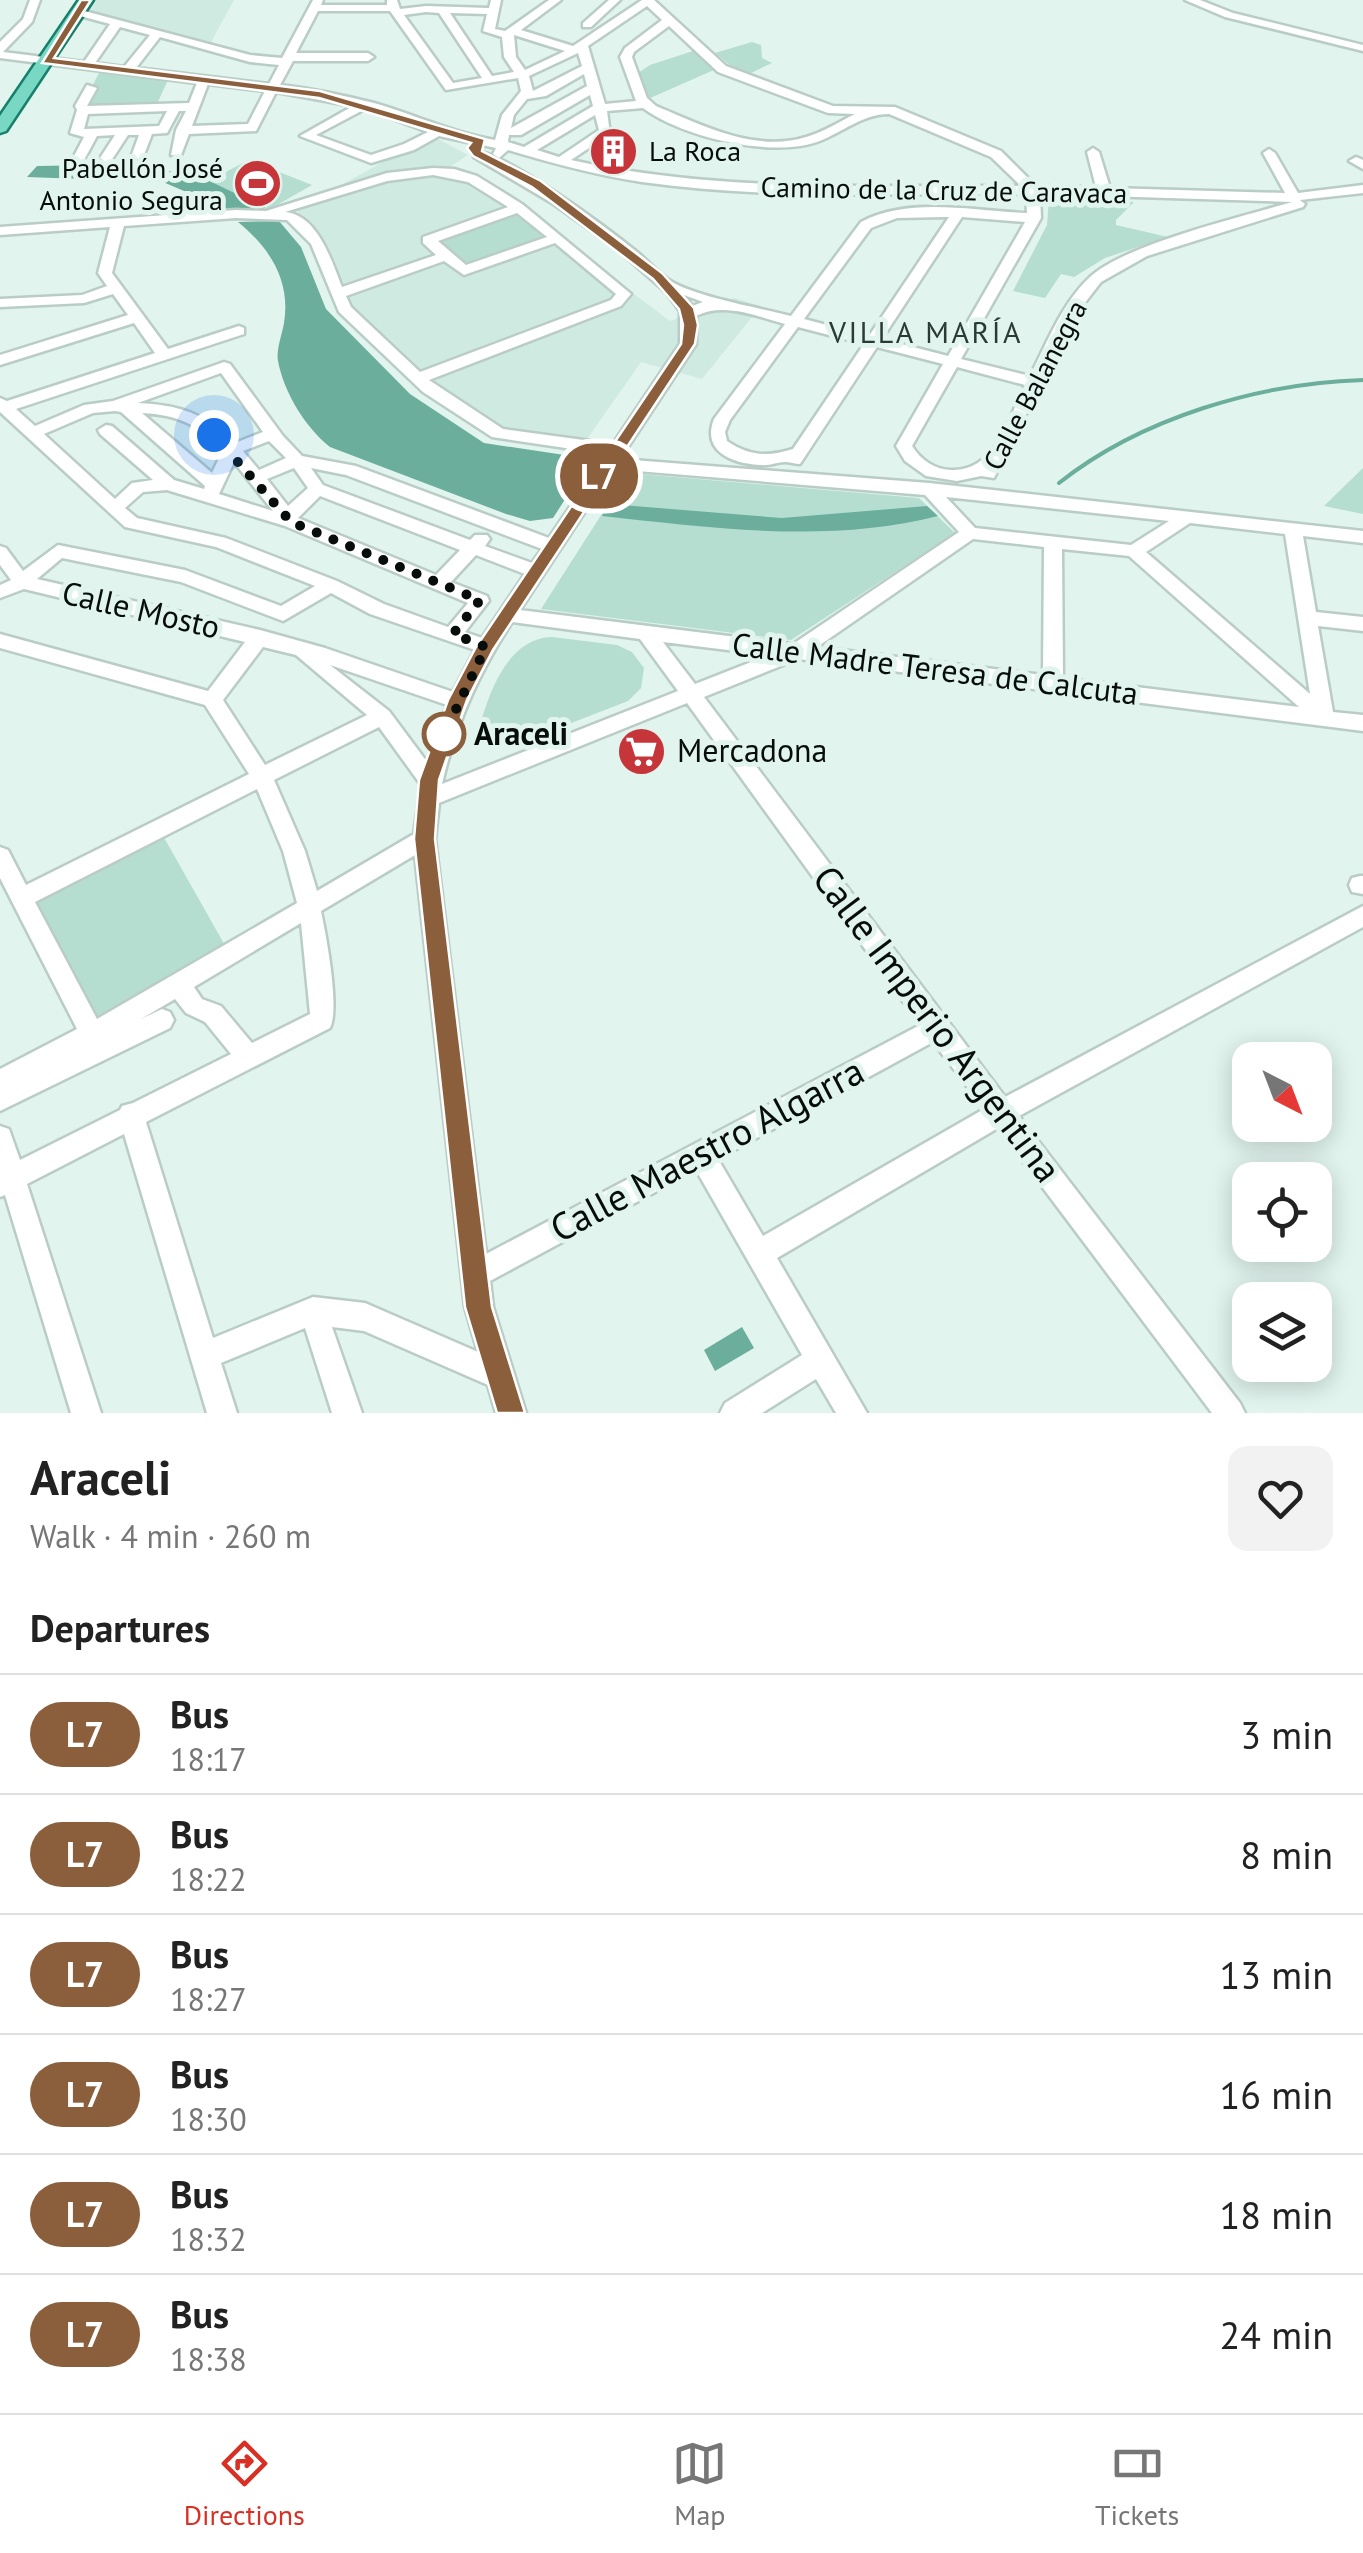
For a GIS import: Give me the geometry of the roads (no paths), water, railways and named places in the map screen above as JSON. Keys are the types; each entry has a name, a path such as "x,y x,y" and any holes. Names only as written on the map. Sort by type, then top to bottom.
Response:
{"main road":[{"path":"0,128 82,6"}],"street":[{"path":"0,52 28,20 35,0"},
{"path":"510,33 556,0"},
{"path":"587,25 615,0"},
{"path":"394,7 450,88 521,75 578,47 646,0 722,68 832,110 890,110 980,145 1009,164 1032,190 1034,218 904,446 916,463 938,474 969,475 994,462"},
{"path":"1190,0 1229,15 1363,48"},
{"path":"182,130 252,128 316,4 442,10 495,5 488,31 578,47"},
{"path":"82,6 118,21 250,58 288,62 368,57"},
{"path":"442,10 489,80"},
{"path":"644,104 626,57 629,50 670,20"},
{"path":"87,66 118,21"},
{"path":"126,71 158,32"},
{"path":"509,148 508,115 523,96 527,82 510,58 510,33"},
{"path":"183,53 192,42"},
{"path":"562,161 606,131 588,67 578,47"},
{"path":"0,52 126,71 202,72 232,83 275,88 319,82"},
{"path":"232,83 250,58"},
{"path":"288,62 363,105 480,147 509,148 600,108 644,104 738,141 774,146 812,140 876,108"},
{"path":"523,96 542,94 588,67"},
{"path":"176,152 202,72"},
{"path":"509,148 517,132 594,87"},
{"path":"91,88 81,106 84,110 76,133 164,130 174,107"},
{"path":"363,105 306,136 371,159 409,147 439,131"},
{"path":"84,110 190,107"},
{"path":"137,157 147,131"},
{"path":"78,160 92,132"},
{"path":"106,158 124,132"},
{"path":"480,147 509,148 691,307 725,304"},
{"name":"Camino de la Cruz de Caravaca","path":"509,148 618,175 697,186 1294,198 1363,190"},
{"path":"1094,152 1104,192"},
{"path":"1269,153 1294,198"},
{"path":"1,232 297,211 362,183 440,172 458,174 515,209 624,294 616,303 417,379"},
{"name":"Calle Balanegra","path":"979,494 1076,302 1106,271 1142,252 1336,194"},
{"path":"1223,195 1258,202 1262,214"},
{"path":"515,209 428,240 464,271 554,238"},
{"path":"297,211 317,243 344,308 417,379 498,433 612,457 783,478 979,494 1363,537"},
{"path":"800,452 771,461 748,460 719,443 716,432 874,217 903,213 1034,218"},
{"path":"783,478 956,216"},
{"path":"118,223 105,273 164,354"},
{"path":"338,294 446,256"},
{"path":"666,284 725,304 1034,382"},
{"path":"0,303 84,299 115,288"},
{"path":"511,1413 479,1307 467,1225 424,839 428,790 457,700 506,615 688,344 691,307"},
{"path":"0,360 136,317"},
{"path":"239,331 3,405 131,524 220,542 330,585 377,609 486,647"},
{"path":"120,407 224,367 317,489 535,571"},
{"path":"120,407 212,489"},
{"path":"33,433 90,408 184,414 197,420 231,450 289,520"},
{"path":"106,430 168,484"},
{"path":"212,489 231,450 272,434"},
{"path":"255,478 297,460 350,470 552,546"},
{"path":"114,508 138,486 168,484 212,489 480,600 453,634"},
{"path":"289,520 317,489"},
{"path":"929,490 970,533 1134,551 1324,718"},
{"path":"1134,551 1186,518"},
{"path":"440,582 473,548 506,526 566,526"},
{"path":"1293,529 1324,718"},
{"path":"428,790 796,652 970,533"},
{"path":"1052,542 1053,684"},
{"path":"0,592 22,582 58,551 184,576 283,614 330,585"},
{"name":"Calle Mosto","path":"0,552 22,582 260,638 457,700"},
{"name":"Calle Madre Teresa de Calcuta","path":"506,615 1363,723"},
{"path":"1307,618 1363,624"},
{"name":"Calle Imperio Argentina","path":"646,632 937,1028 1230,1413"},
{"path":"212,700 260,638"},
{"path":"0,641 212,700 262,775 298,854 318,944 322,1020 246,1055 7,1180"},
{"name":"Calle Mosto","path":"296,648 382,716 428,790"},
{"path":"21,898 382,716"},
{"path":"0,1082 94,1036 424,839"},
{"path":"0,856 94,1036"},
{"path":"758,1254 1002,1112 1363,916"},
{"path":"180,986 194,1006 213,1014 246,1055"},
{"path":"0,1099 162,1020"},
{"name":"Calle Maestro Algarra","path":"476,1274 937,1028"},
{"path":"131,1114 222,1413"},
{"path":"0,1138 7,1180 86,1413"},
{"path":"700,1152 852,1413"},
{"path":"205,1356 313,1311 364,1316 498,1374"},
{"path":"313,1311 347,1413"},
{"path":"735,1413 820,1359"}],"waterway":[{"path":"1059,483 1126,440 1203,408 1283,388 1363,380"}],"place":[{"name":"La Roca","path":"614,151"},
{"name":"Pabellón José Antonio Segura","path":"258,184"},
{"name":"Araceli","path":"444,734"},
{"name":"Mercadona","path":"642,751"}],"district":[{"name":"VILLA MARÍA","path":"926,333"}]}
